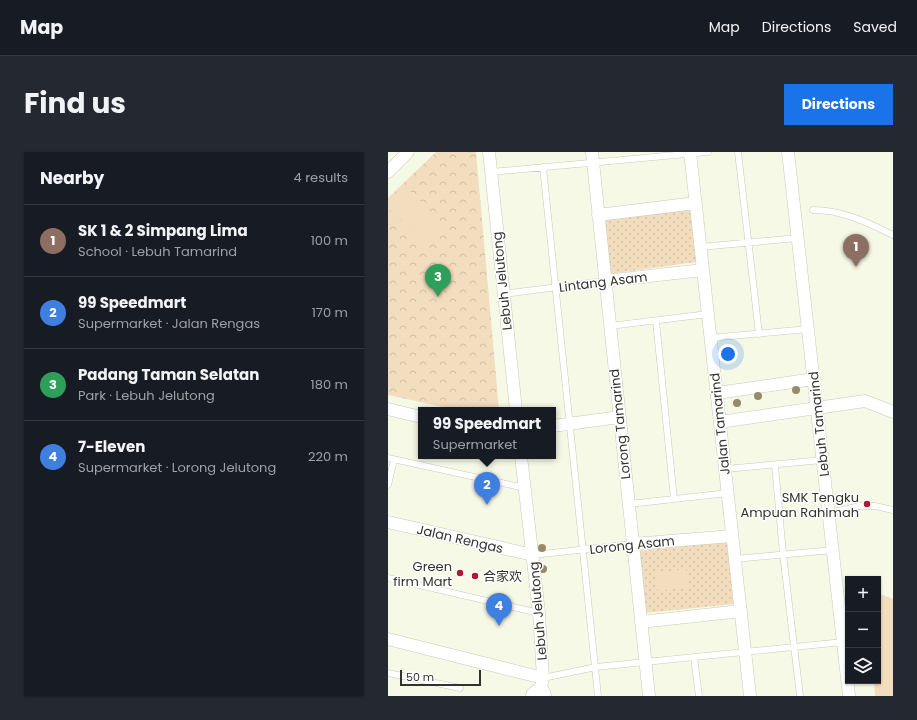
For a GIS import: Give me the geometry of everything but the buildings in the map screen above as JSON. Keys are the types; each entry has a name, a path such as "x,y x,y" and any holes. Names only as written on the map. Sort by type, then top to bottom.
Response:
{"street":[{"path":"388,172 408,152"},
{"name":"Lebuh Jelutong","path":"489,152 516,407"},
{"name":"Lebuh Tamarind","path":"788,152 849,696"},
{"name":"Jalan Tamarind","path":"690,153 750,696"},
{"name":"Lorong Tamarind","path":"592,157 649,696"},
{"path":"598,214 696,203"},
{"name":"Lintang Asam","path":"605,281 703,270"},
{"path":"717,393 814,379"},
{"path":"720,422 865,401 893,412"},
{"path":"388,409 418,416"},
{"path":"556,426 620,417"},
{"name":"Lebuh Jelutong","path":"521,459 539,613 540,693"},
{"name":"Jalan Rengas","path":"388,522 533,555"},
{"name":"Lorong Asam","path":"633,544 732,536"},
{"path":"641,622 741,611"},
{"path":"388,639 540,693"}],"lane":[{"path":"491,172 543,167 592,157 708,152"},
{"path":"738,152 759,334"},
{"path":"543,167 568,424 598,696"},
{"path":"813,210 824,210 859,218 893,234"},
{"path":"700,247 798,238"},
{"name":"Lintang Asam","path":"503,294 605,281"},
{"path":"610,326 708,314"},
{"path":"656,320 674,499"},
{"path":"710,338 808,329"},
{"path":"388,485 391,459 525,488"},
{"path":"725,469 823,460"},
{"path":"776,465 783,554 800,696"},
{"path":"629,504 728,493"},
{"path":"829,513 860,506 875,506 893,510"},
{"name":"Lorong Asam","path":"533,555 633,544"},
{"path":"735,559 833,550"},
{"path":"388,578 539,613"},
{"path":"540,693 596,667 843,642"},
{"path":"694,657 699,696"},
{"path":"388,673 460,688"}],"green space":[{"path":"436,152 476,152 499,407 443,407 388,395 388,198"},
{"path":"408,189 443,224 424,243 389,209"},
{"path":"690,207 696,262 609,274 602,217"},
{"path":"728,541 735,604 645,613 638,551"},
{"path":"686,569 688,587 658,591 656,573"},
{"path":"881,594 893,599 893,696 875,696 874,684 881,684"}],"place":[{"name":"SK 1 & 2 Simpang Lima","path":"856,267"},
{"name":"Padang Taman Selatan","path":"438,297"},
{"name":"SMK Tengku Ampuan Rahimah","path":"867,504"},
{"name":"99 Speedmart","path":"487,505"},
{"name":"Green firm Mart","path":"460,573"},
{"name":"合家欢","path":"475,576"},
{"name":"7-Eleven","path":"499,626"}]}
